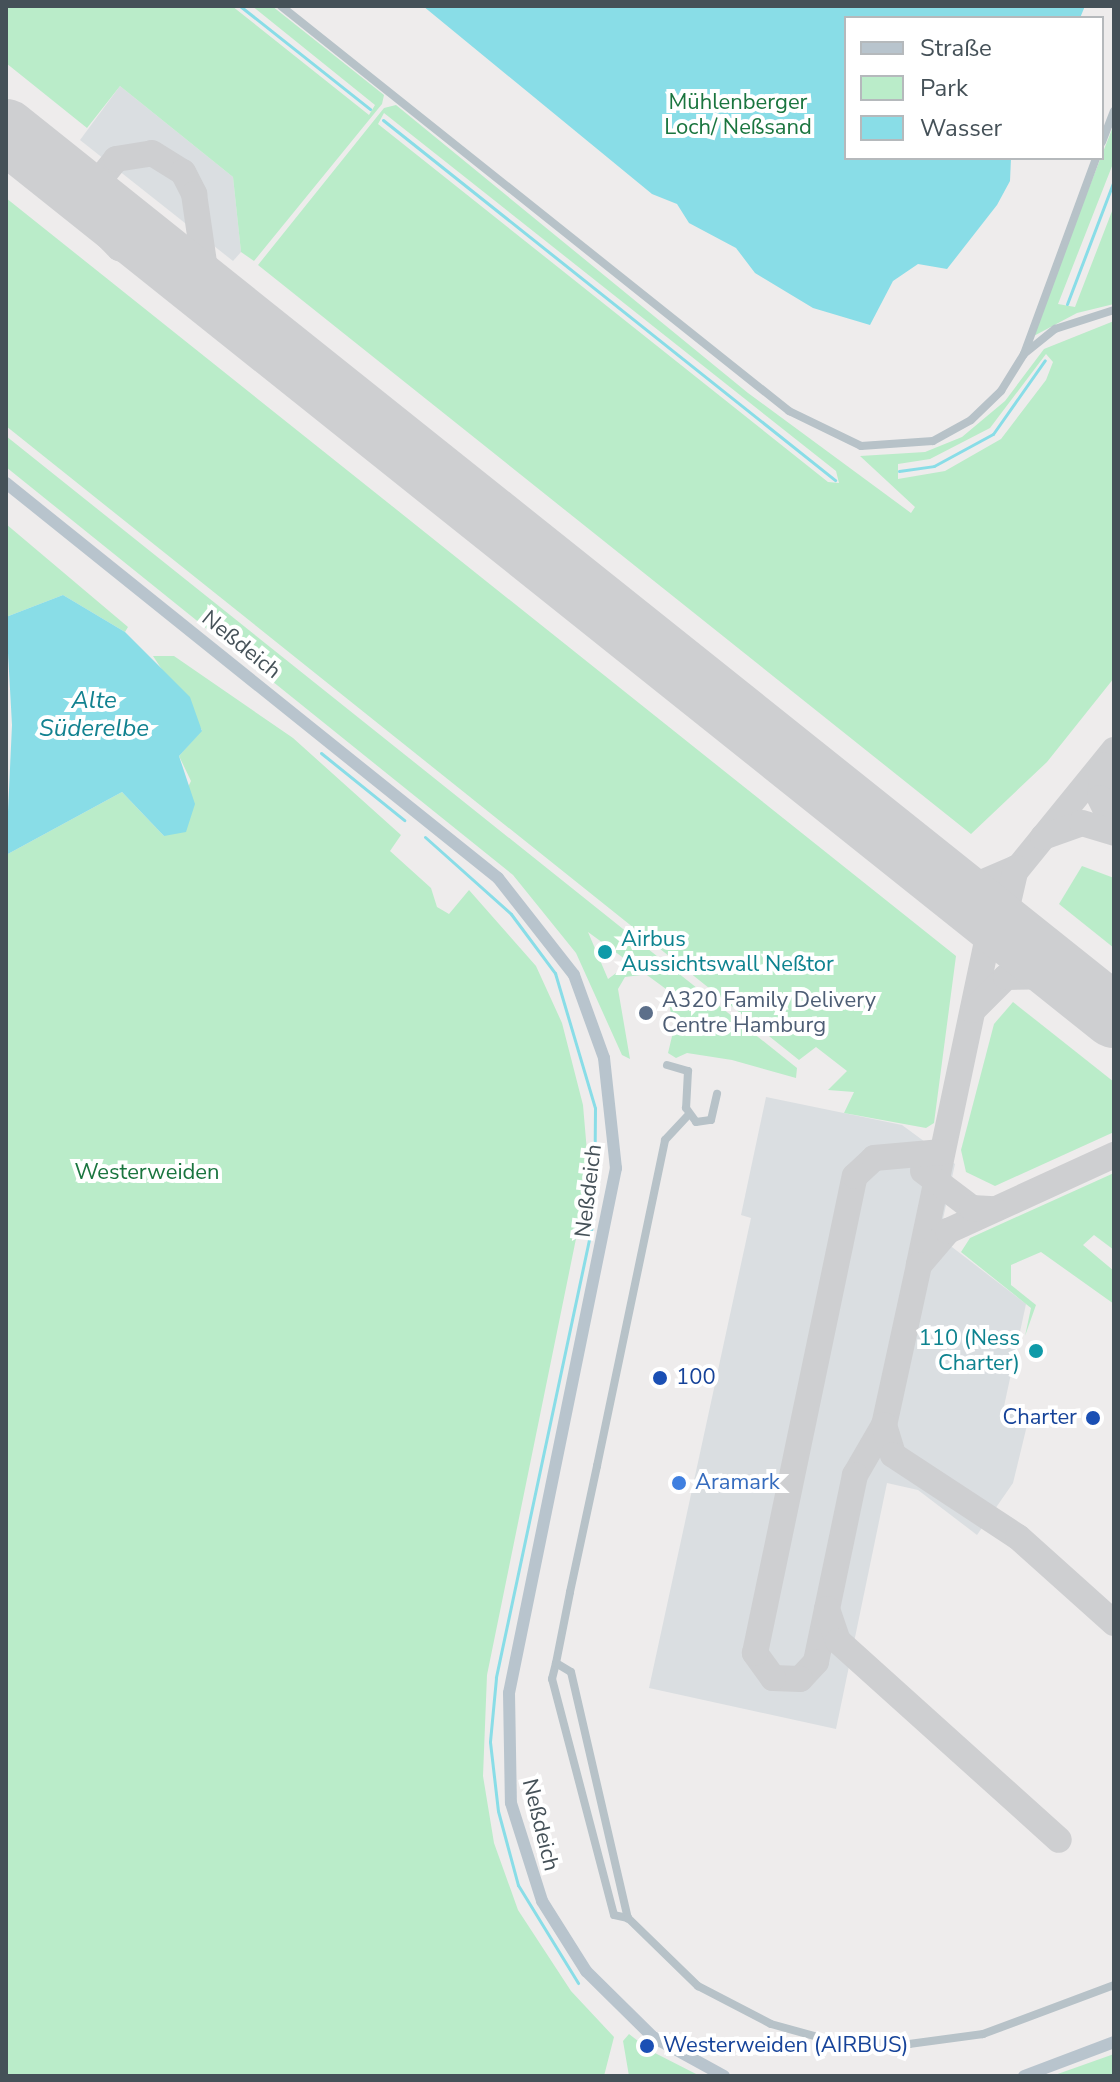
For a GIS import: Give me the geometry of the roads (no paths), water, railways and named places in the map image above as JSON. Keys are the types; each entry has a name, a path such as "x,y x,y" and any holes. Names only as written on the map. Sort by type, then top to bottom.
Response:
{"street":[{"path":"281,6 821,432 873,447 933,441 987,407 1024,354 1095,160"},
{"path":"1104,137 1114,111"},
{"path":"1024,354 1055,329 1114,310"},
{"name":"Neßdeich","path":"6,483 498,878 574,975 604,1058 616,1168 509,1693 511,1803 542,1901 586,1971 653,2037 724,2076"},
{"path":"667,1065 688,1071 688,1115 665,1140 556,1663 555,1697 614,1915 628,1918 698,1986 771,2024 836,2042 909,2044 983,2034 1114,1985"},
{"path":"688,1115 708,1122 717,1094"},
{"path":"556,1663 571,1672 628,1918"},
{"path":"1024,2076 1114,2042"}],"water":[{"name":"Mühlenberger Loch/ Neßsand","path":"423,6 1085,6 1081,16 844,16 844,160 1011,160 1010,181 997,205 947,269 918,264 893,281 870,325 813,308 755,273 736,248 689,223 677,204 652,194"},
{"name":"Alte Süderelbe","path":"63,595 125,632 190,697 202,731 179,756 195,804 186,832 164,836 122,792 6,855 12,725 6,617"}],"waterway":[{"path":"240,6 370,109"},
{"path":"383,120 835,480"},
{"path":"1067,304 1114,180"},
{"path":"899,471 934,466 993,434 1045,360"},
{"path":"321,753 404,820"},
{"path":"425,837 511,914 555,973 595,1108 594,1216 496,1678 490,1742 498,1811 518,1885 578,1983"}],"place":[{"name":"Airbus Aussichtswall Neßtor","path":"605,952"},
{"name":"A320 Family Delivery Centre Hamburg","path":"646,1013"},
{"name":"110 (Ness Charter)","path":"1036,1351"},
{"name":"100","path":"660,1378"},
{"name":"Charter","path":"1093,1418"},
{"name":"Aramark","path":"679,1483"},
{"name":"Westerweiden (AIRBUS)","path":"647,2046"}],"park label":[{"name":"Westerweiden","path":"147,1173"}]}
